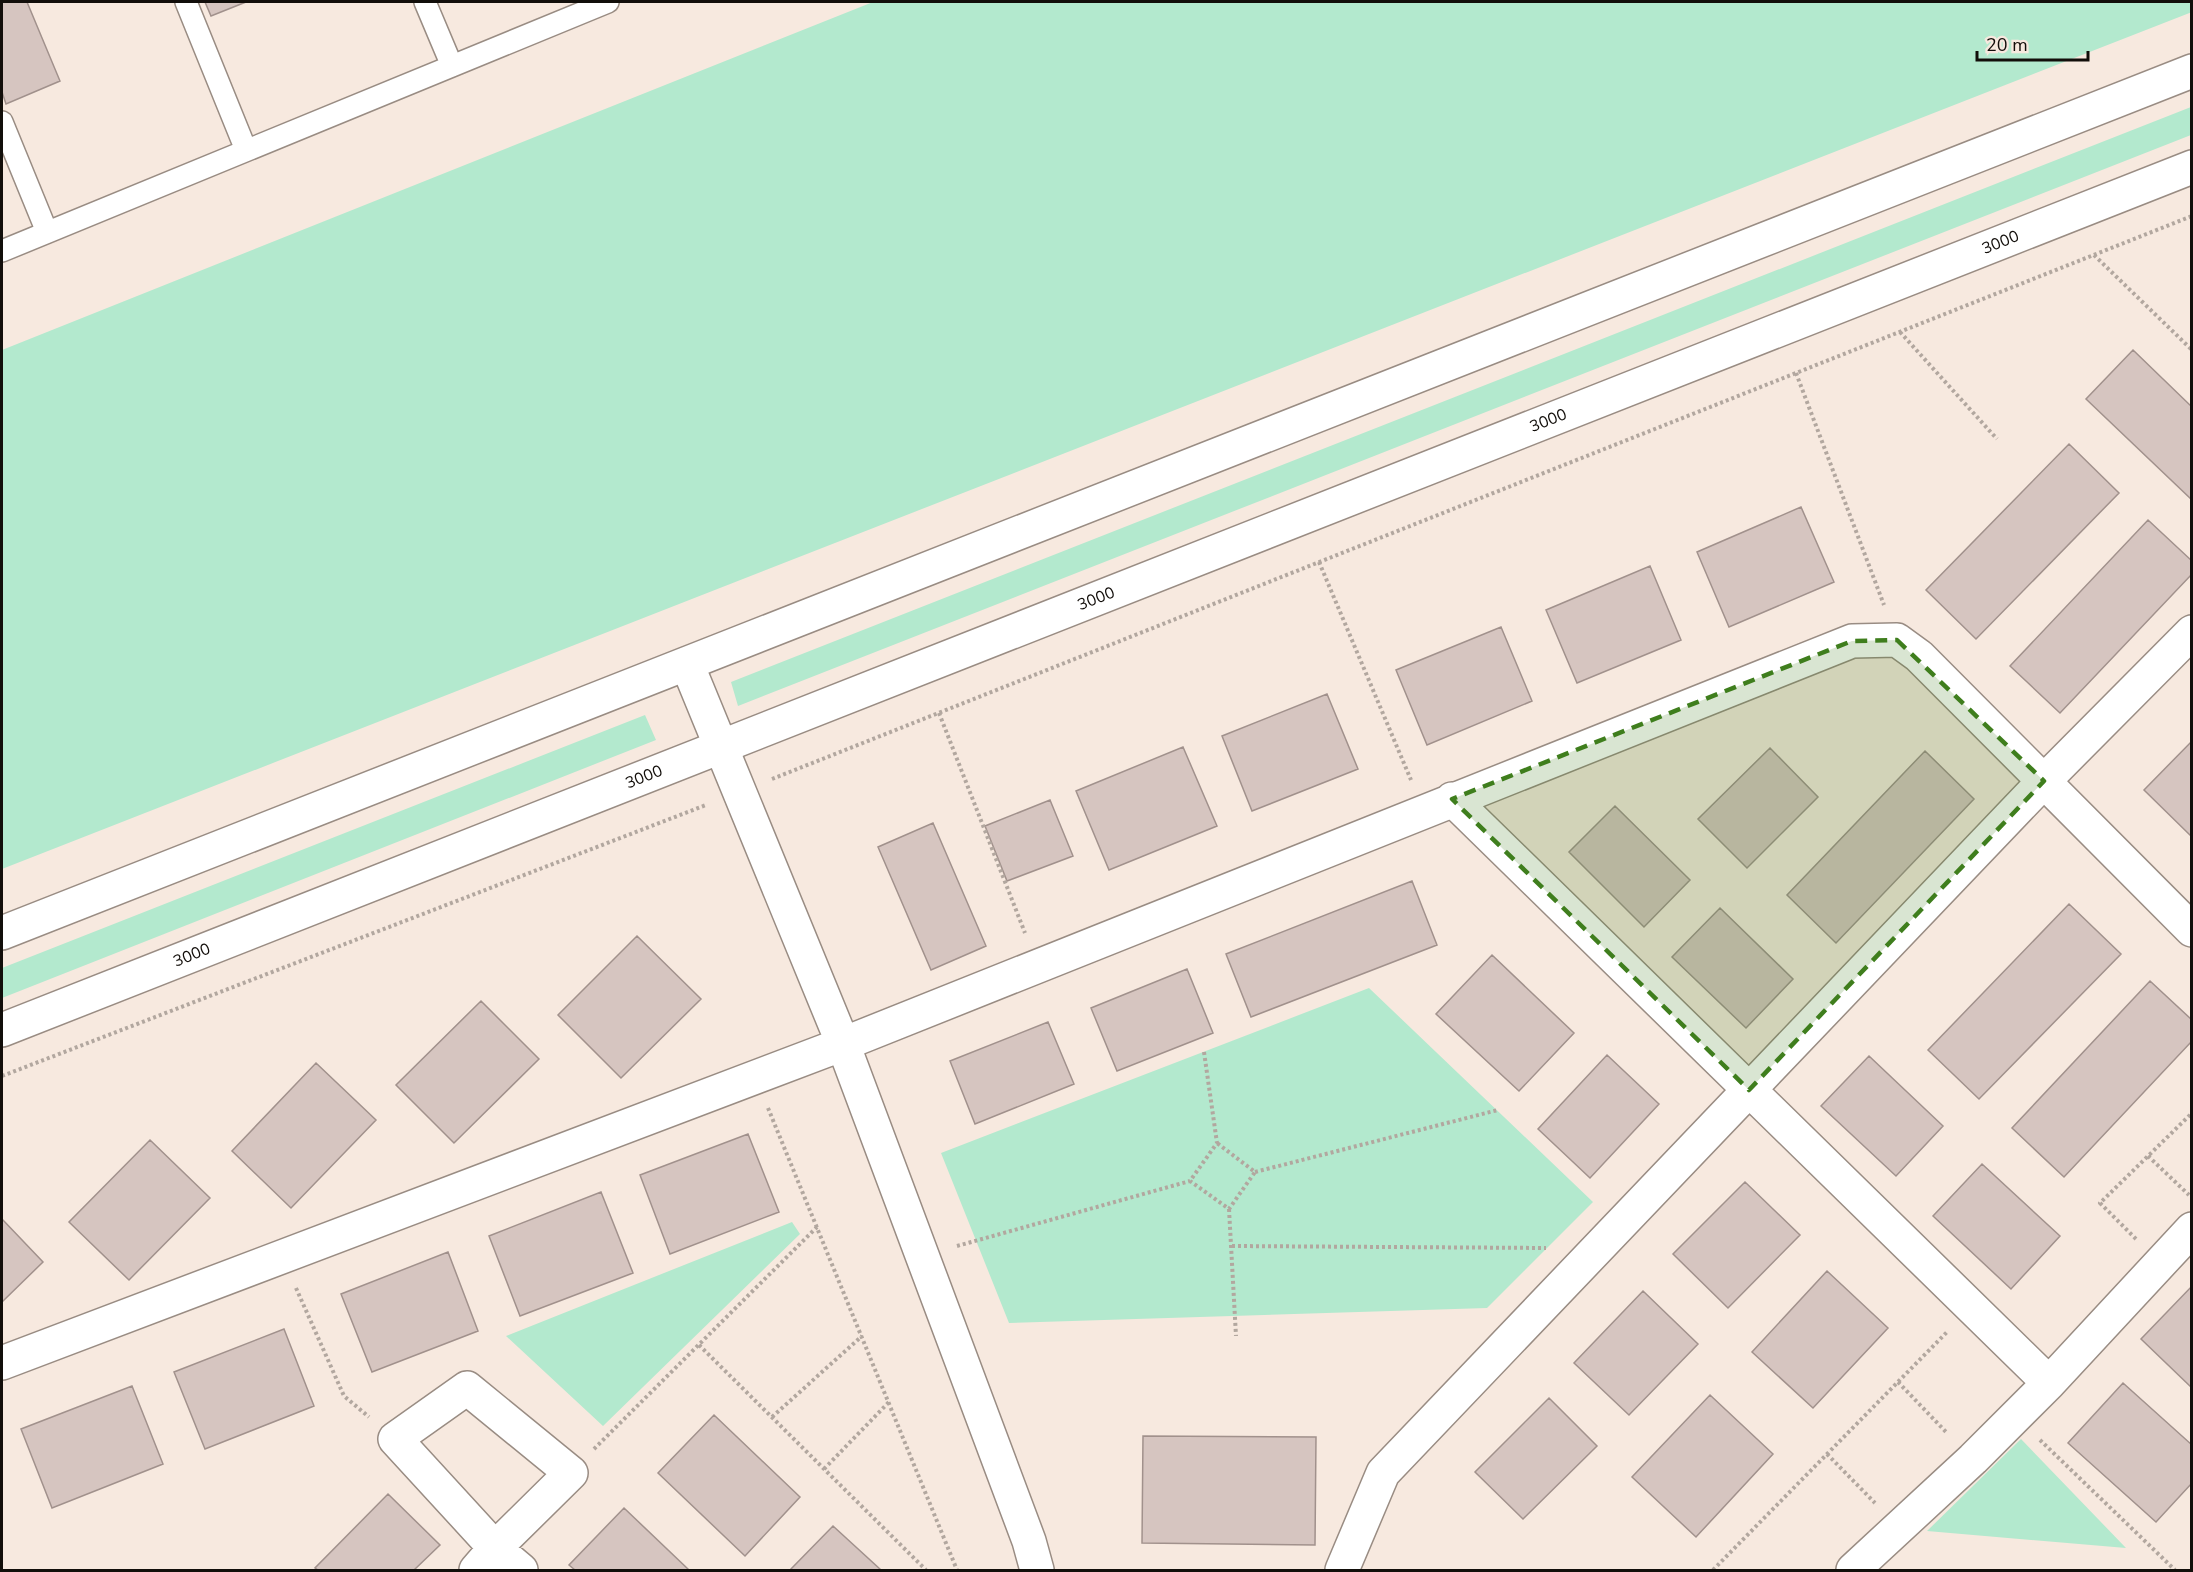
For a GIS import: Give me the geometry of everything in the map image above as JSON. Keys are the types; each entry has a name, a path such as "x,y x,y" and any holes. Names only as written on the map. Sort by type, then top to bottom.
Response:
{"street":[{"path":"2,933 2192,71"},
{"name":"3000","path":"2,1030 2192,167"},
{"path":"1341,1570 1383,1473 2044,782 2192,632"},
{"path":"2,1363 843,1044 1852,641 1897,640 1919,656 2192,930"},
{"path":"687,664 843,1044 1029,1541 1037,1570"},
{"path":"1438,805 1749,1090 2049,1383"},
{"path":"1853,1570 2016,1417 2192,1229"},
{"path":"485,1559 571,1473 467,1388 395,1439 485,1559 520,1570"}],"lane":[{"path":"186,2 246,150"},
{"path":"425,2 452,66"},
{"path":"2,251 608,2"},
{"path":"2,122 47,232"}],"path":[{"path":"2,1076 740,792 2192,216"},
{"path":"2094,255 2192,350"},
{"path":"1900,332 1997,439"},
{"path":"1796,373 1897,640"},
{"path":"1319,562 1438,805"},
{"path":"939,713 1038,966"},
{"path":"922,1256 1190,1181 1217,1143 1204,1052"},
{"path":"755,1077 957,1570"},
{"path":"1236,1336 1228,1209 1255,1172 1498,1110"},
{"path":"2160,1263 2100,1203 2192,1113"},
{"path":"1217,1143 1255,1172"},
{"path":"2148,1156 2192,1197"},
{"path":"1190,1181 1228,1209"},
{"path":"571,1473 817,1227"},
{"path":"1232,1246 1546,1248"},
{"path":"282,1257 344,1396 395,1439"},
{"path":"1713,1570 1972,1308"},
{"path":"772,1417 862,1336"},
{"path":"699,1345 926,1570"},
{"path":"1898,1382 1973,1459"},
{"path":"824,1469 889,1402"},
{"path":"2016,1417 2175,1570"},
{"path":"1827,1454 1898,1528"}],"highlighted area":[{"path":"1897,640 2044,781 1749,1090 1452,799 1852,641"}],"green space":[{"path":"873,2 2191,2 2192,12 2,869 2,350"},
{"path":"2191,107 2191,135 738,706 731,682"},
{"path":"645,715 656,740 2,998 2,968"},
{"path":"1369,988 1593,1202 1487,1308 1009,1323 941,1153"},
{"path":"792,1222 800,1234 603,1426 506,1336"},
{"path":"2021,1439 2126,1548 1927,1531"}],"building":[{"path":"2,2 27,2 60,81 6,104 2,92"},
{"path":"205,2 246,2 211,16"},
{"path":"2133,350 2192,407 2192,500 2086,399"},
{"path":"2069,444 2119,493 1976,639 1926,590"},
{"path":"1801,507 1834,582 1729,627 1697,552"},
{"path":"2148,520 2192,561 2192,574 2060,713 2010,666"},
{"path":"1650,566 1681,640 1577,683 1546,610"},
{"path":"1501,627 1532,701 1427,745 1396,670"},
{"path":"1327,694 1358,769 1252,811 1222,736"},
{"path":"2192,741 2192,837 2144,790"},
{"path":"1183,747 1217,826 1109,870 1076,791"},
{"path":"1770,748 1818,797 1747,868 1698,819"},
{"path":"1925,751 1974,799 1836,943 1787,895"},
{"path":"1050,800 1073,856 1007,881 985,826"},
{"path":"1615,806 1690,880 1644,927 1569,852"},
{"path":"933,823 986,946 931,970 878,847"},
{"path":"1412,881 1437,945 1251,1017 1226,954"},
{"path":"2069,904 2121,954 1979,1099 1928,1050"},
{"path":"1720,908 1793,979 1746,1028 1672,957"},
{"path":"637,936 701,999 621,1078 558,1015"},
{"path":"1492,955 1574,1033 1519,1091 1436,1014"},
{"path":"1187,969 1213,1033 1117,1071 1091,1008"},
{"path":"2150,981 2192,1020 2192,1041 2064,1177 2012,1128"},
{"path":"481,1001 539,1059 454,1143 396,1085"},
{"path":"1048,1022 1074,1084 975,1124 950,1061"},
{"path":"1607,1055 1659,1104 1590,1178 1538,1129"},
{"path":"1869,1056 1943,1126 1896,1176 1821,1106"},
{"path":"316,1063 376,1120 291,1208 232,1151"},
{"path":"748,1134 779,1212 670,1254 640,1175"},
{"path":"150,1140 210,1198 129,1280 69,1222"},
{"path":"1982,1164 2060,1236 2011,1289 1933,1216"},
{"path":"1745,1182 1800,1235 1728,1308 1673,1254"},
{"path":"601,1192 633,1273 520,1316 489,1236"},
{"path":"2,1219 43,1262 2,1302"},
{"path":"448,1252 478,1331 372,1372 341,1294"},
{"path":"1827,1271 1888,1328 1813,1408 1752,1352"},
{"path":"2192,1286 2192,1388 2141,1339"},
{"path":"1643,1291 1698,1344 1629,1415 1574,1363"},
{"path":"284,1329 314,1406 205,1449 174,1372"},
{"path":"2123,1383 2192,1445 2192,1483 2156,1522 2068,1443"},
{"path":"132,1386 163,1464 52,1508 21,1429"},
{"path":"1710,1395 1773,1454 1696,1537 1632,1477"},
{"path":"1549,1398 1597,1446 1523,1519 1475,1472"},
{"path":"714,1415 800,1497 745,1556 658,1473"},
{"path":"1143,1436 1316,1437 1315,1545 1142,1543"},
{"path":"388,1494 440,1545 414,1570 318,1570 315,1568"},
{"path":"624,1508 689,1570 575,1570 569,1565"},
{"path":"833,1526 881,1570 790,1570"}]}
